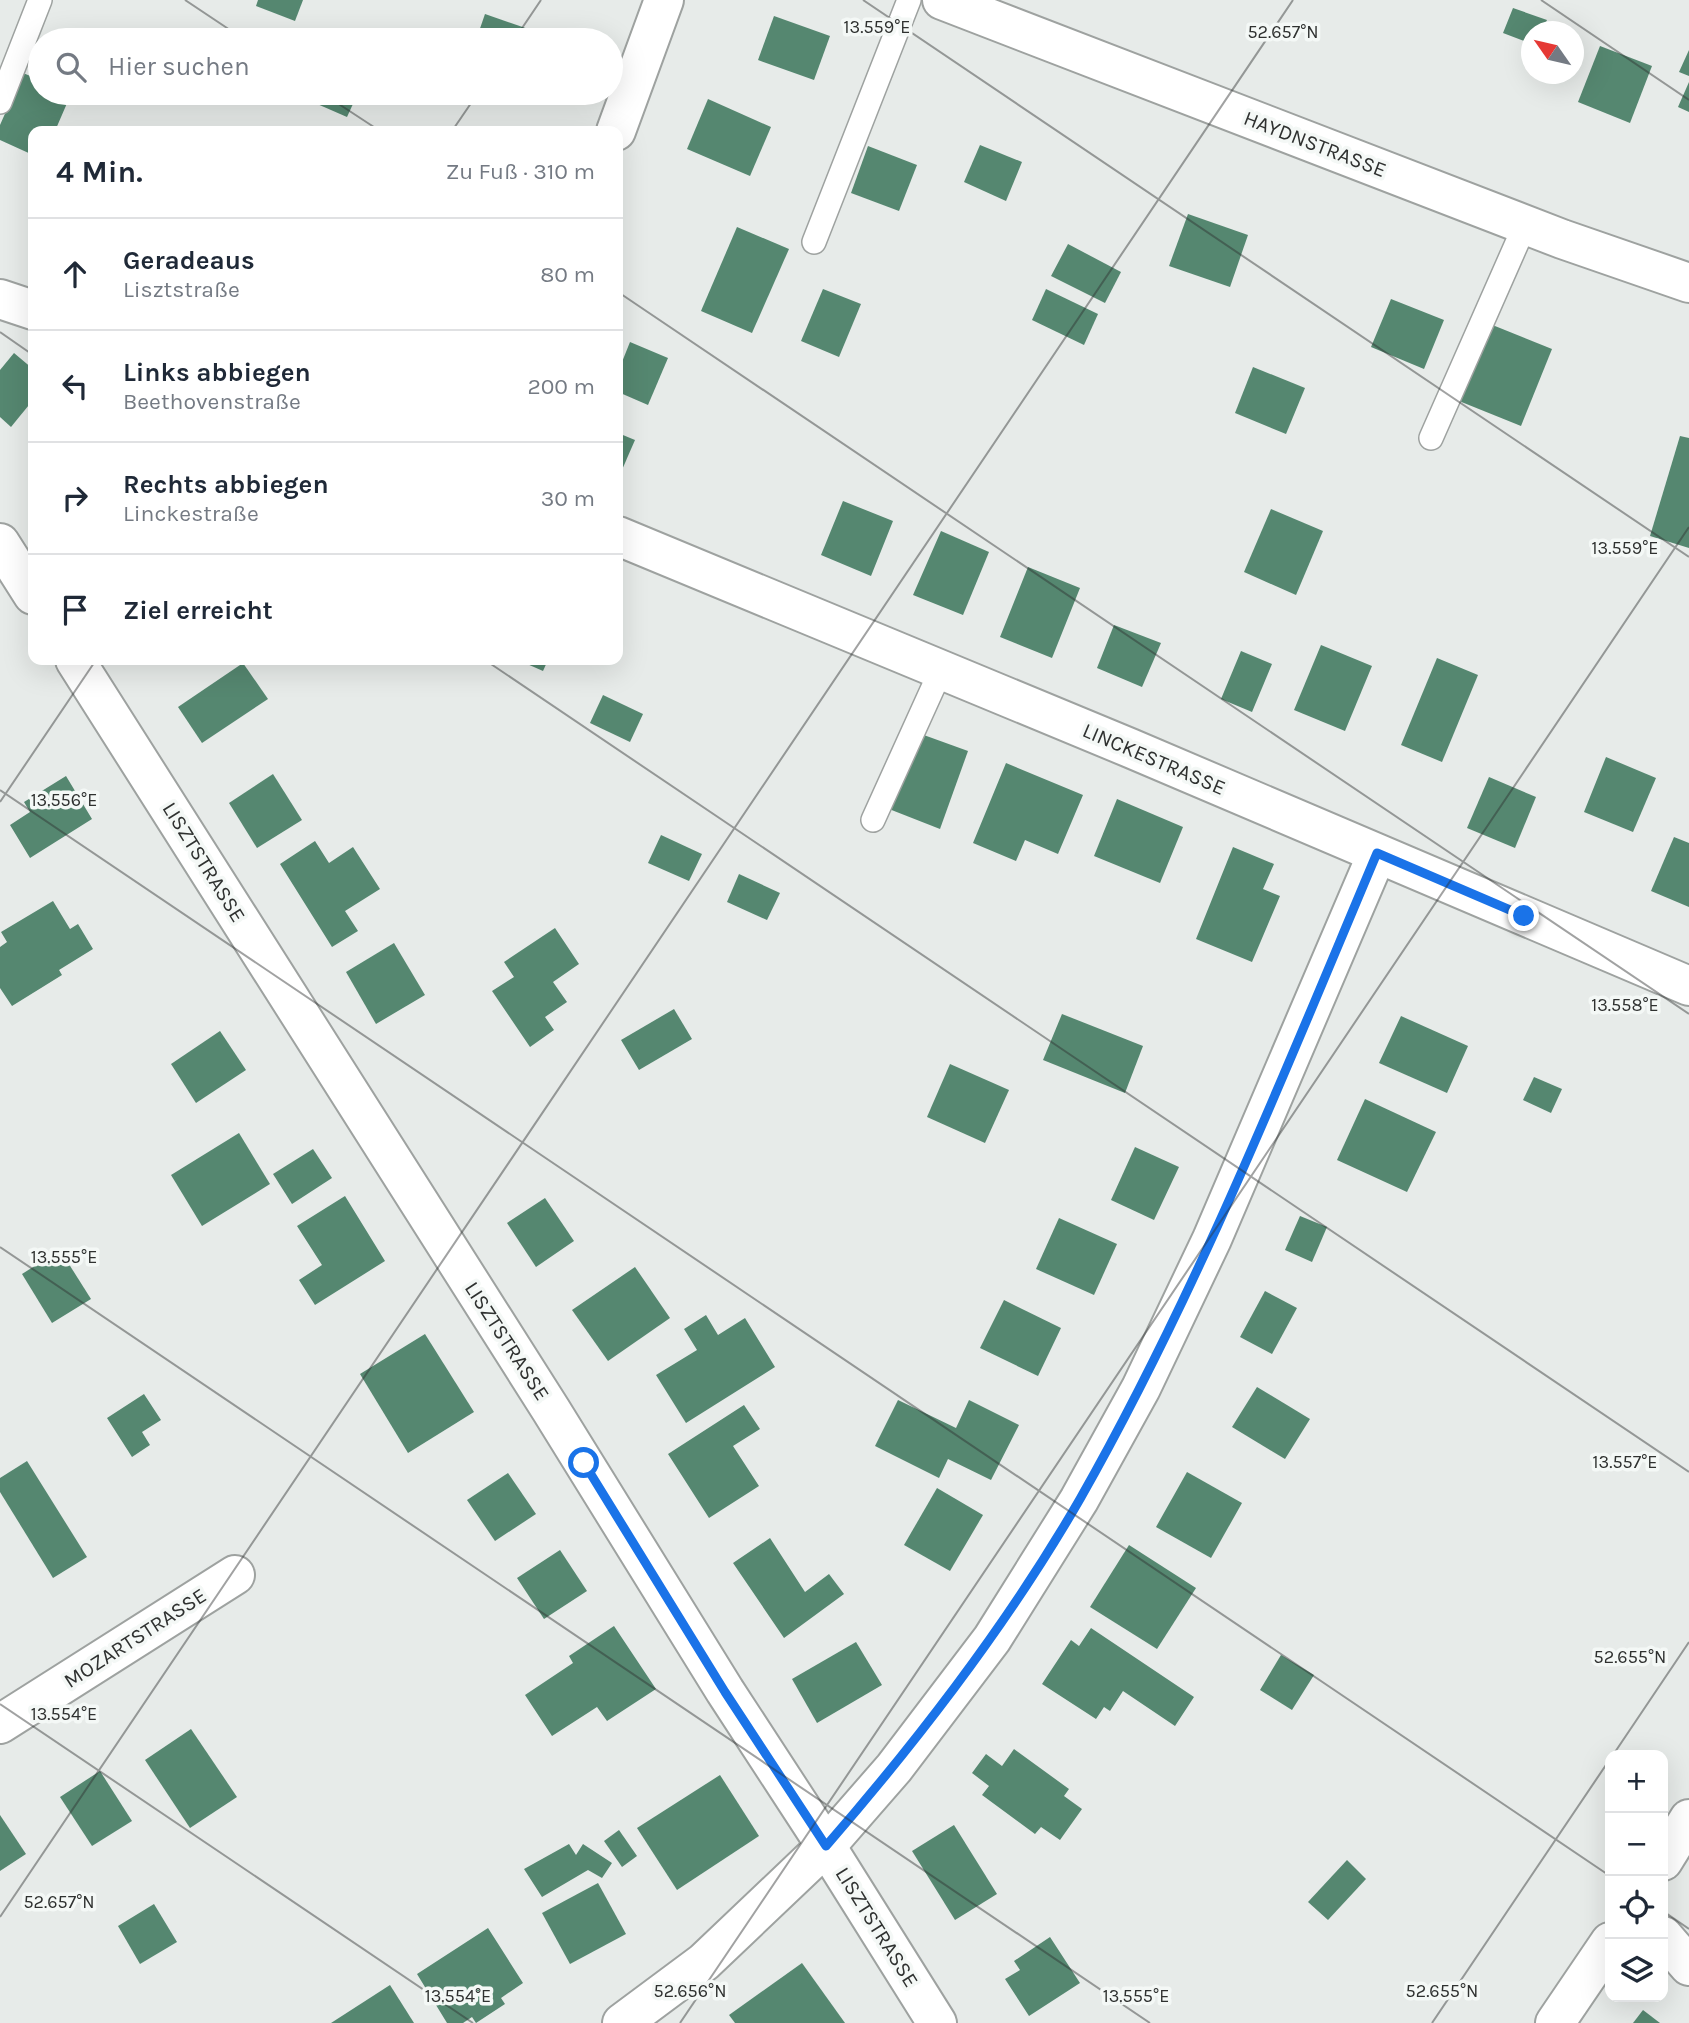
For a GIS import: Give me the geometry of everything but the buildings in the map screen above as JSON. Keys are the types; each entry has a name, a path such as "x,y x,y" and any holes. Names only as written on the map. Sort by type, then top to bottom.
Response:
{"street":[{"path":"618,126 664,0"},
{"name":"HAYDNSTRASSE","path":"942,0 1525,225 1689,283"},
{"path":"0,299 28,308"},
{"name":"LINCKESTRASSE","path":"623,538 1689,986"},
{"path":"0,543 28,587"},
{"name":"LISZTSTRASSE","path":"78,665 558,1420 725,1692 937,2023"},
{"path":"622,2023 704,1962 826,1846 894,1768 992,1639 1079,1500 1141,1388 1207,1250 1377,853"},
{"name":"MOZARTSTRASSE","path":"0,1724 235,1575"},
{"path":"1668,1853 1689,1819"},
{"path":"1666,1939 1689,1966"},
{"path":"1555,2023 1605,1949"}],"lane":[{"path":"29,28 40,0"},
{"path":"814,242 909,0"},
{"path":"0,102 28,31"},
{"path":"1431,438 1525,225"},
{"path":"873,820 941,670"}],"route":[{"path":"584,1463 725,1692 826,1846 894,1768 992,1639 1079,1500 1141,1388 1202,1260 1377,853 1524,916"}]}
